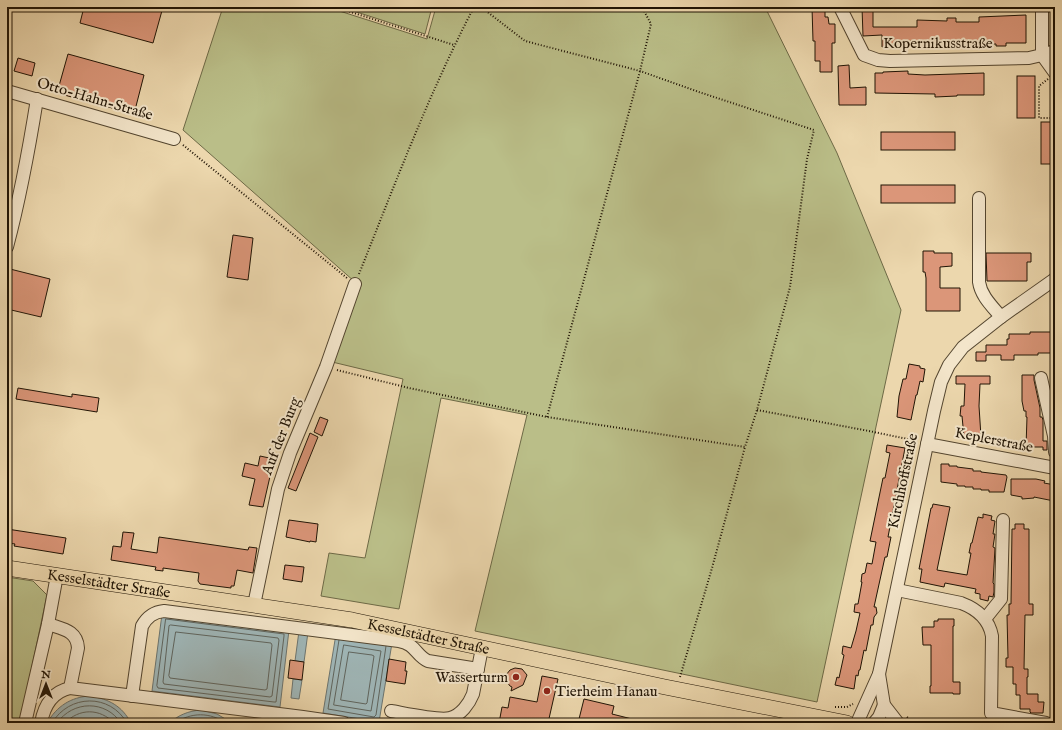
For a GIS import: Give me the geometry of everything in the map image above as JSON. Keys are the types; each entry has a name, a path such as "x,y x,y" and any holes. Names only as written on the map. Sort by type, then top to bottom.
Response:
{"main road":[{"name":"Kesselstädter Straße","path":"7,568 352,620 847,723"}],"street":[{"name":"Kopernikusstraße","path":"840,7 861,51 864,55 874,59 890,61 1029,58 1055,51"},
{"path":"1042,7 1042,55 1052,76"},
{"name":"Otto-Hahn-Straße","path":"7,91 174,139"},
{"path":"7,247 16,214 37,99"},
{"path":"979,198 979,282 986,299 1001,317"},
{"name":"Kirchhoffstraße","path":"857,723 879,674 939,387 949,365 963,347 1001,317 1055,279"},
{"name":"Auf der Burg","path":"254,605 278,489 290,453 326,367 355,284"},
{"name":"Keplerstraße","path":"1041,378 1054,436 1055,452"},
{"name":"Keplerstraße","path":"927,444 1055,468"},
{"path":"985,619 1001,599 1003,520"},
{"path":"25,723 48,624 57,575"},
{"path":"897,590 962,603 979,612 989,625 992,636 991,713 1046,723"},
{"path":"132,696 142,626 146,618 158,612 164,611 405,642 416,650 423,659 428,661 478,669"},
{"path":"48,624 70,632 76,636 78,648 70,688"},
{"path":"390,711 450,721 460,713 473,694 482,648"},
{"name":"Kirchhoffstraße","path":"879,674 884,705 898,723"},
{"path":"41,723 44,709 51,699 62,691 70,688 299,720 344,723"},
{"path":"874,723 879,717 884,705"}],"path":[{"path":"335,7 454,45"},
{"path":"174,139 355,284 418,126 454,45 474,7"},
{"path":"481,7 524,41 640,71 814,130 807,159 790,287 757,410 679,678 678,689"},
{"path":"547,417 640,71 651,24 642,7"},
{"path":"1052,76 1039,86 1039,118 1055,118"},
{"path":"326,367 409,388 547,417 745,447"},
{"path":"757,410 869,431 927,444"}],"green space":[{"path":"223,7 327,7 427,39 436,7 765,7 837,153 901,310 817,702 475,631 527,415 441,398 399,609 321,596 329,553 365,558 403,379 328,361 355,282 183,130"},
{"path":"341,7 432,7 425,34"},
{"path":"7,577 33,581 47,595 20,723 7,723"}],"water":[{"path":"162,614 289,630 280,707 152,691"},
{"path":"299,631 308,632 304,662 295,661"},
{"path":"336,634 392,643 379,722 323,713"},
{"path":"293,679 302,680 299,699 291,698"},
{"path":"90,696 109,701 114,704 123,712 131,723 47,723 60,707 71,700"},
{"path":"201,710 217,714 232,723 169,723 184,714"}],"building":[{"path":"84,7 163,7 153,43 80,23"},
{"path":"812,7 820,7 820,10 825,9 825,17 828,17 829,24 835,24 835,43 832,43 832,72 820,72 820,61 815,61"},
{"path":"862,7 873,7 873,27 917,27 917,20 947,21 947,18 956,18 956,22 979,22 979,17 1026,15 1026,43 1006,43 1006,46 996,46 996,44 979,44 979,41 960,41 960,43 948,44 948,48 931,48 931,41 908,41 908,46 882,47 882,35 863,36"},
{"path":"68,54 144,75 134,114 57,93"},
{"path":"18,58 35,63 32,76 14,71"},
{"path":"849,65 850,88 866,87 866,105 839,105 838,66"},
{"path":"908,71 908,74 925,75 984,73 984,95 935,97 935,94 875,93 875,73"},
{"path":"1017,76 1035,76 1035,118 1017,118"},
{"path":"1041,122 1055,122 1055,164 1041,164"},
{"path":"881,132 955,132 955,150 881,150"},
{"path":"881,185 955,185 955,203 881,203"},
{"path":"233,235 253,238 248,280 227,277"},
{"path":"923,251 934,251 934,253 952,253 952,266 940,267 940,288 960,288 960,311 926,311 926,278 925,272 923,272"},
{"path":"986,253 1031,253 1031,262 1027,262 1027,281 987,281"},
{"path":"10,269 50,279 41,317 7,309 7,280"},
{"path":"1030,332 1055,332 1055,353 1014,355 1014,360 1001,360 1001,355 986,355 986,361 976,361 976,352 986,352 986,345 1007,345 1009,334 1030,334"},
{"path":"909,364 920,366 920,368 925,369 923,382 920,381 916,395 911,420 897,417 899,396 903,379 906,379"},
{"path":"1022,375 1034,375 1040,408 1040,417 1042,417 1043,420 1043,441 1047,441 1047,450 1043,450 1043,447 1026,447 1027,417 1022,401"},
{"path":"956,376 990,376 990,384 980,384 979,406 981,437 964,437 962,416 960,416 961,406 964,406 965,384 956,384"},
{"path":"18,388 72,397 72,394 99,398 97,412 16,399"},
{"path":"320,417 328,420 322,436 314,432"},
{"path":"310,433 318,437 296,491 288,488"},
{"path":"887,445 905,448 888,537 891,537 874,607 876,607 877,613 874,617 873,625 871,625 866,651 864,650 858,676 856,675 854,689 835,685 837,677 839,678 844,655 842,654 843,646 851,648 856,631 860,613 854,612 855,604 858,604 862,574 865,573 867,563 872,564 876,542 870,541 883,478 885,478 890,453 886,452"},
{"path":"260,456 274,459 263,507 249,505 255,479 242,476 245,463 258,466"},
{"path":"941,464 949,464 949,466 973,469 973,471 1006,475 1007,477 1004,492 989,492 989,490 973,489 973,487 957,486 957,484 941,482"},
{"path":"1011,479 1036,479 1045,481 1044,483 1055,485 1054,501 1034,497 1022,499 1022,497 1011,495"},
{"path":"933,504 950,507 937,570 967,575 971,553 969,553 978,517 983,518 983,514 992,516 991,520 995,521 993,534 995,534 993,547 995,548 993,583 994,592 993,597 989,596 988,601 980,599 980,594 975,593 976,589 945,583 944,587 920,582 922,569 919,569"},
{"path":"289,520 318,524 316,542 286,537"},
{"path":"1015,524 1024,524 1024,529 1029,529 1029,604 1033,604 1033,615 1025,615 1024,669 1028,669 1027,694 1038,694 1038,702 1044,702 1043,713 1031,713 1030,709 1020,709 1020,695 1016,695 1016,684 1013,684 1013,667 1006,667 1006,658 1008,658 1007,615 1009,615 1009,604 1011,604 1012,529 1015,529"},
{"path":"7,529 66,538 63,554 14,546 15,544 7,543"},
{"path":"123,532 134,533 131,549 157,553 159,537 248,550 249,547 257,548 253,573 237,570 234,586 231,586 231,588 200,584 198,581 199,573 163,568 163,571 155,570 156,567 111,560 113,546 121,547"},
{"path":"285,565 304,567 302,582 283,579"},
{"path":"938,619 954,619 953,682 960,682 960,694 930,693 931,645 923,645 922,627 934,627 934,621 938,621"},
{"path":"389,659 406,662 405,671 407,671 405,684 386,681"},
{"path":"290,660 304,662 302,680 288,678"},
{"name":"Wasserturm","path":"515,668 522,669 527,675 523,685 511,691 512,687 507,682 506,675 510,670"},
{"path":"542,676 558,679 548,723 499,723 502,707 508,708 510,697 537,702"},
{"path":"584,699 614,706 612,714 636,720 636,723 578,723"}],"place":[{"name":"Wasserturm","path":"516,677"},
{"name":"Tierheim Hanau","path":"547,691"}]}
